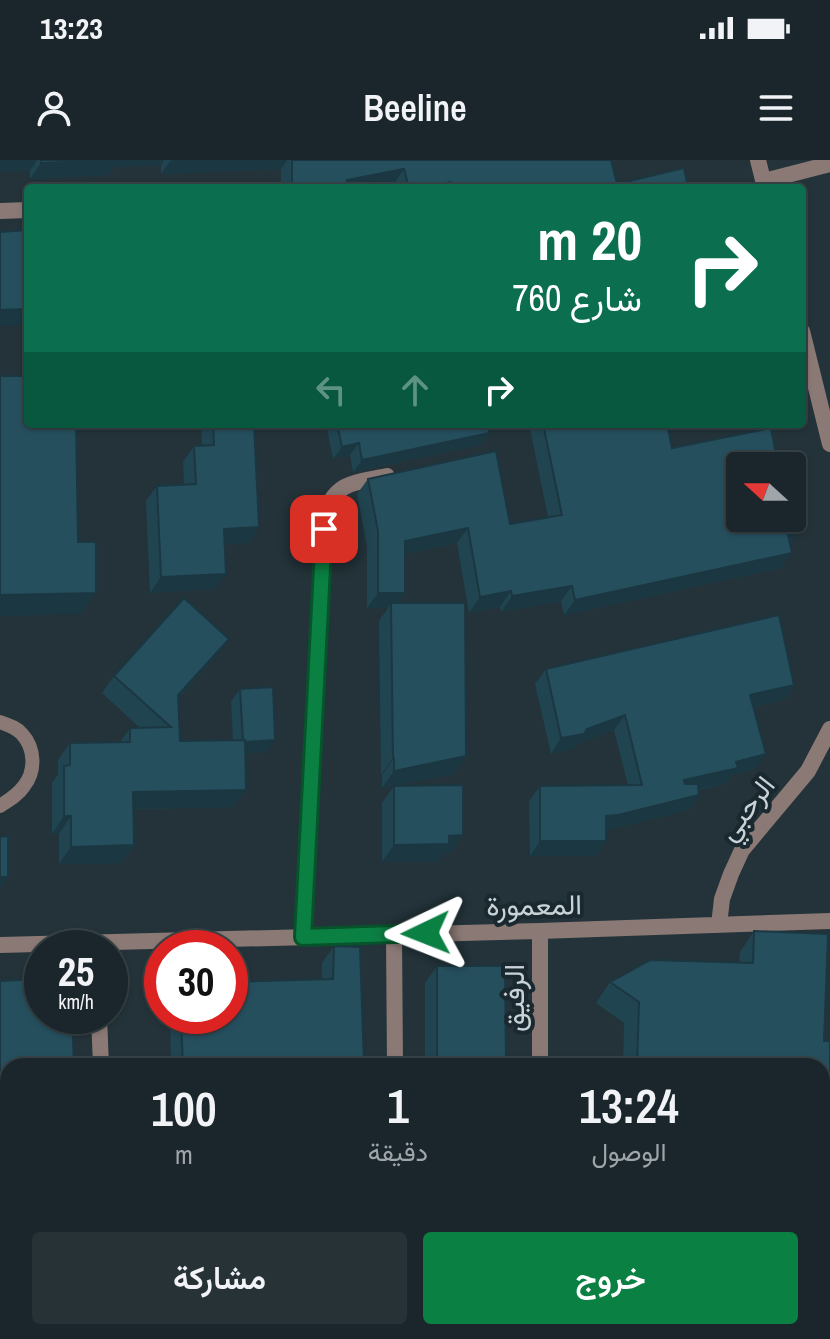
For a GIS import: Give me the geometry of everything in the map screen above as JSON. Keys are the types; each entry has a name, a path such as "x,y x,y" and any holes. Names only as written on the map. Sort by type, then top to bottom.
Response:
{"street":[{"path":"758,160 765,184"},
{"path":"768,184 830,164"},
{"path":"0,211 24,210"},
{"path":"806,347 830,444"},
{"path":"303,937 326,512 329,500 347,485 406,472"},
{"name":"الرحبي","path":"719,925 722,899 742,850 808,771 830,729"},
{"name":"المعمورة","path":"128,944 830,921"},
{"name":"الرفيق","path":"540,931 540,1058"},
{"path":"394,934 395,1058"},
{"name":"المعمورة","path":"0,945 24,945"},
{"path":"100,1034 101,1058"}],"lane":[{"path":"0,722 22,733 29,743 33,767 26,784 0,806"}],"building":[{"path":"41,160 112,160 41,163"},
{"path":"292,160 611,160 617,184 408,184 404,169 347,180 347,184 292,184"},
{"path":"684,168 687,184 617,184"},
{"path":"24,230 24,309 0,310 0,232"},
{"path":"0,376 24,376 24,428 76,428 78,542 96,542 96,593 0,595"},
{"path":"213,428 254,428 259,527 224,529 226,574 161,577 157,486 196,484 194,446 214,445"},
{"path":"338,428 488,428 489,433 362,460 359,443 342,447"},
{"path":"544,428 668,428 672,448 771,428 775,452 726,452 726,532 798,533 788,535 792,553 575,600 572,586 512,596 511,591 480,597 468,528 405,541 405,593 378,593 378,531 368,479 496,451 510,524 562,515"},
{"path":"184,598 229,639 178,695 180,741 245,740 246,790 133,792 134,845 71,847 71,816 64,816 64,766 70,765 70,743 130,742 130,728 171,727 114,676"},
{"path":"391,603 465,603 466,756 394,771"},
{"path":"779,615 794,685 750,695 766,754 736,762 738,768 684,780 685,784 698,784 699,795 606,816 606,841 540,841 540,786 642,785 625,715 587,729 584,734 561,738 546,669"},
{"path":"273,687 275,740 245,742 240,689"},
{"path":"463,785 463,835 449,836 449,844 394,845 394,786"},
{"path":"8,836 8,877 0,877 0,837"},
{"path":"754,931 828,934 824,1041 830,1041 830,1058 637,1058 639,1002 610,982 650,960 753,963"},
{"path":"334,946 360,947 364,1058 183,1058 182,1034 248,1034 248,981 333,979"},
{"path":"437,966 505,966 506,1058 437,1058"},
{"path":"24,980 24,1034 73,1034 74,1058 0,1058 0,981"}],"route":[{"path":"324,529 303,937 426,933"}]}
